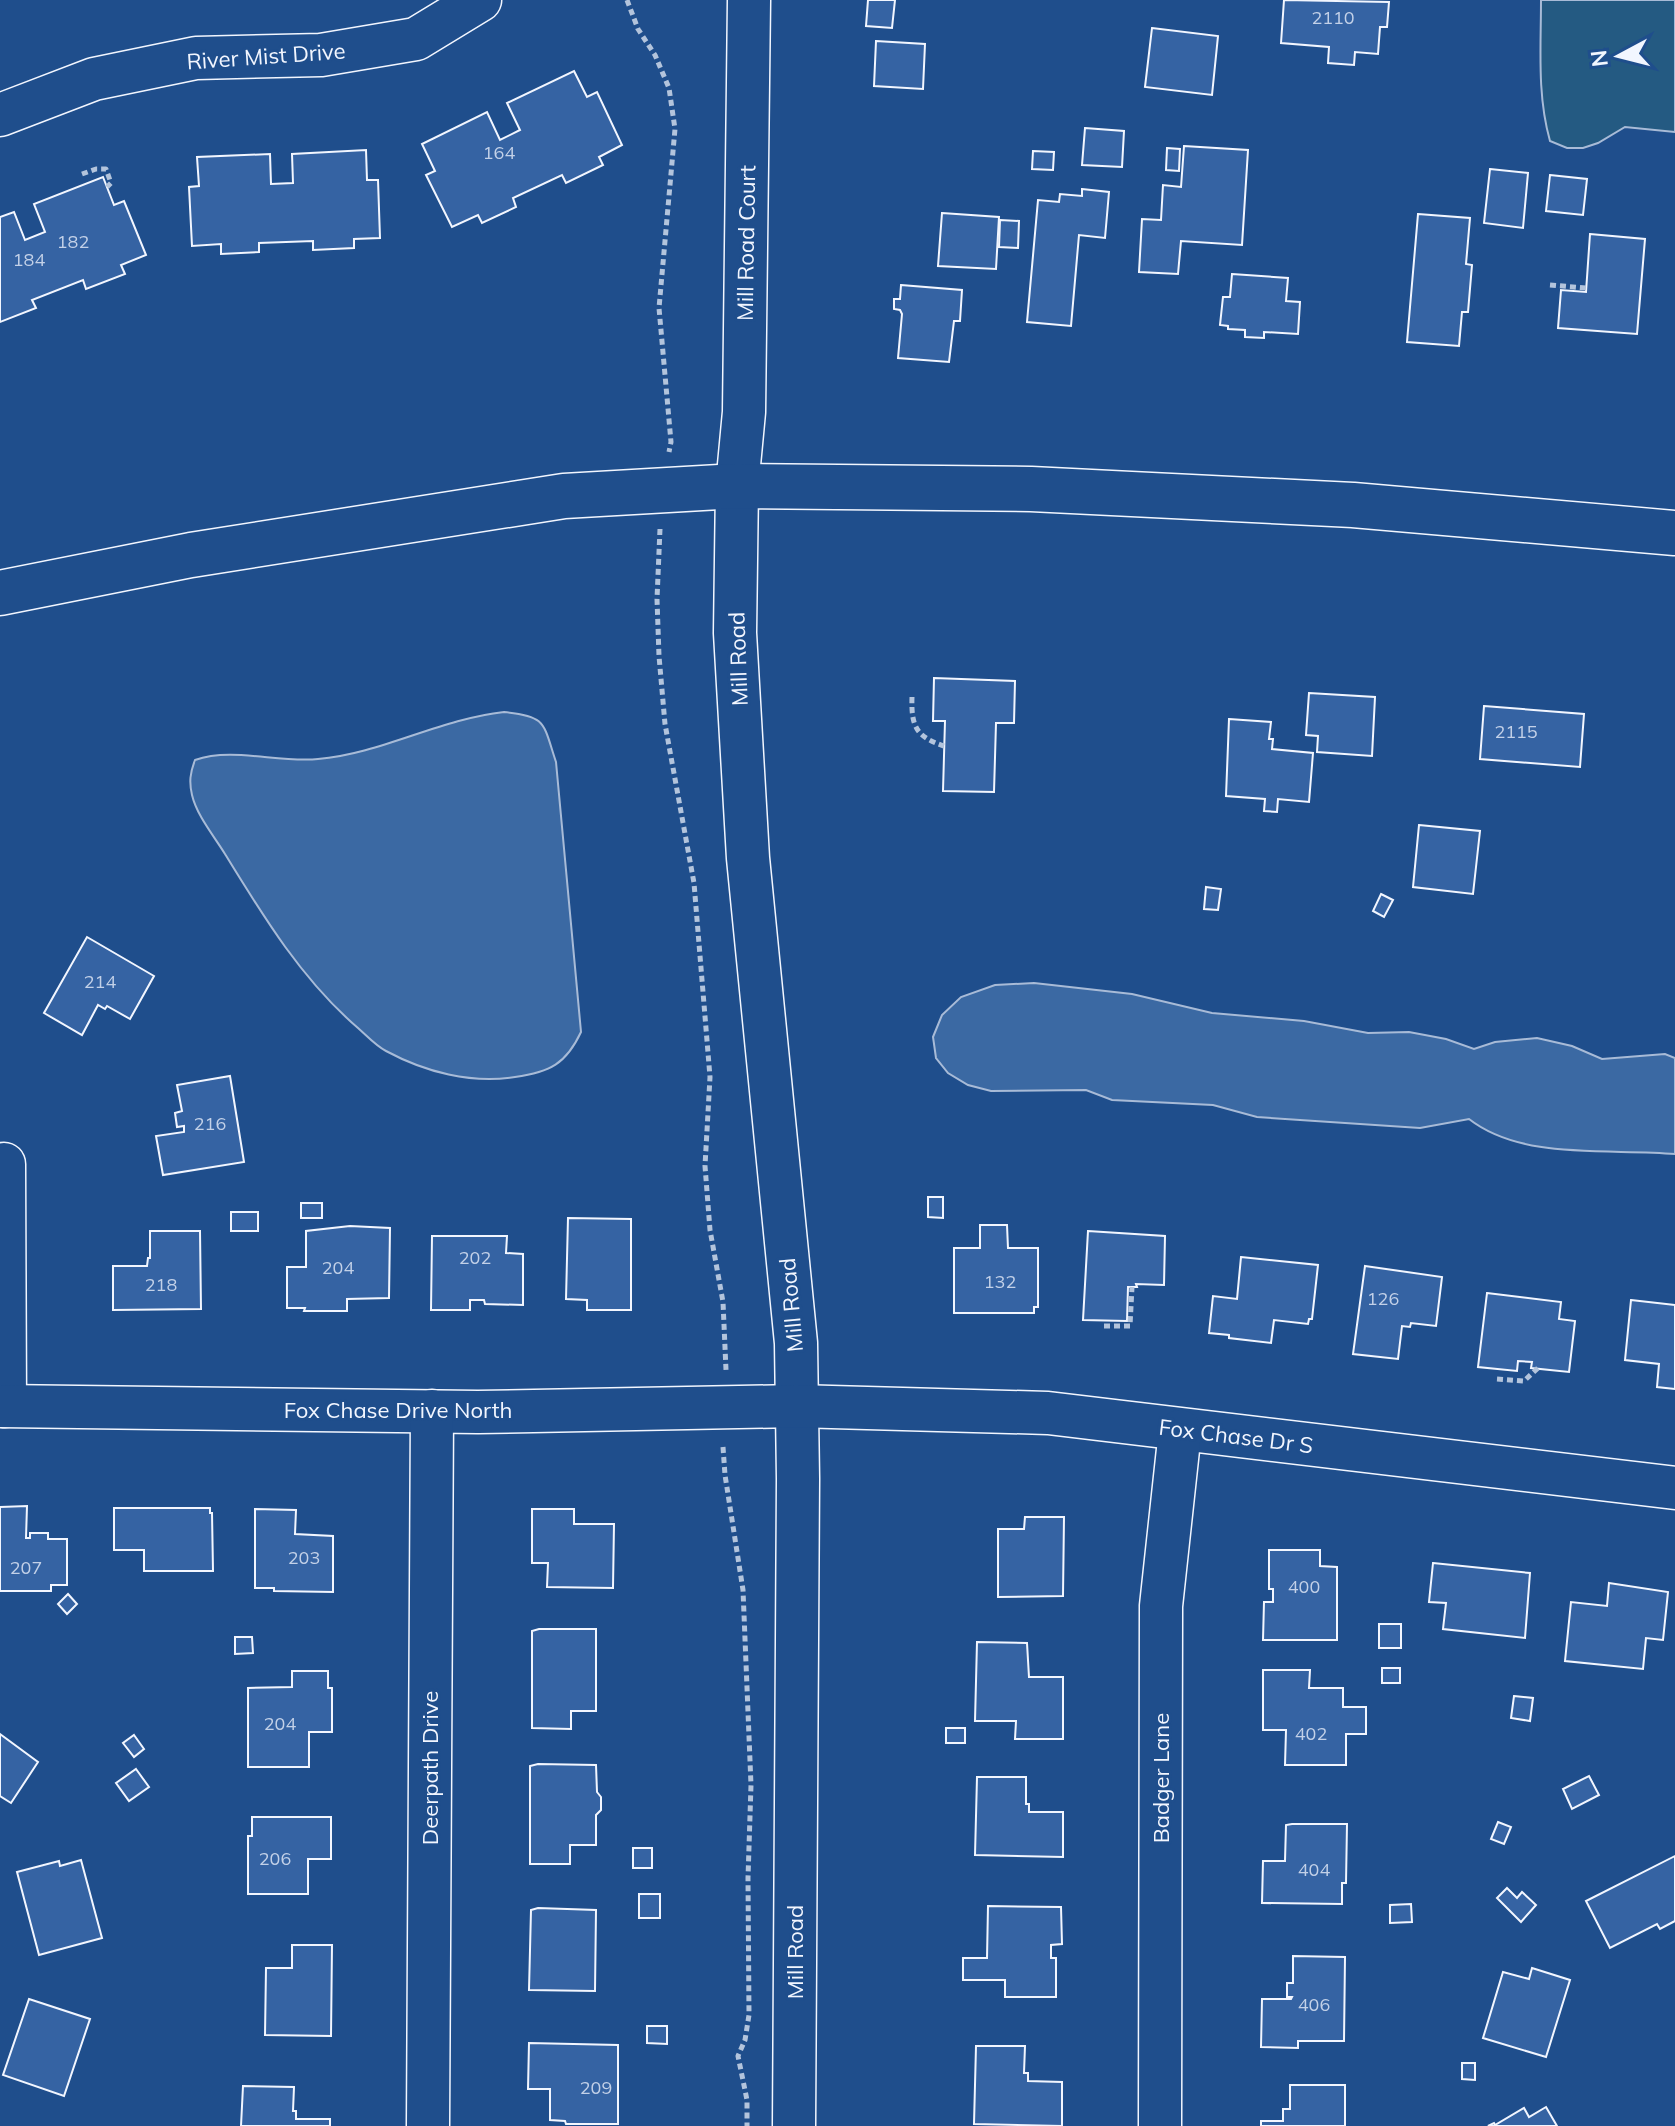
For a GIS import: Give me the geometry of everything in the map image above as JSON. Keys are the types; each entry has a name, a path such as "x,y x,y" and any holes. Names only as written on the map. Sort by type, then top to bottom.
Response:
{"main road":[{"path":"0,593 191,555 564,496 737,486 1031,489 1353,505 1675,533"}],"street":[{"name":"River Mist Drive","path":"0,115 94,79 196,58 321,55 416,39 480,0"},
{"name":"Mill Road Court","path":"737,486 744,412 749,0"},
{"name":"Mill Road","path":"737,486 735,633 746,827 796,1343 794,2126"},
{"path":"2,1406 4,1164"},
{"name":"Fox Chase Drive North","path":"2,1406 432,1411 796,1406"},
{"name":"Fox Chase Dr S","path":"796,1406 1048,1413 1675,1488"},
{"name":"Deerpath Drive","path":"428,2126 432,1411"},
{"name":"Badger Lane","path":"1160,2126 1161,1606 1180,1431"}],"path":[{"path":"627,0 638,29 655,55 669,88 675,129 659,308 671,442"},
{"path":"82,174 106,169 111,183 107,187"},
{"path":"1550,285 1586,288"},
{"path":"657,599 665,724 694,883 710,1077 705,1166 710,1230 723,1302 726,1378"},
{"path":"912,697 916,730 929,741 944,746"},
{"path":"1104,1326 1130,1326 1132,1287"},
{"path":"1497,1379 1524,1381 1538,1368"},
{"path":"722,1442 743,1590 751,1785 749,2015 745,2040 738,2056 747,2100 747,2126"}],"shaded area":[{"path":"1541,0 1675,0 1675,132 1625,127 1583,148 1567,148 1550,141 1541,89"},
{"path":"504,712 536,719 545,730 556,762 581,1032 569,1052 556,1065 515,1077 482,1079 432,1070 401,1058 379,1046 338,1009 301,968 254,901 198,811 190,778 195,760 209,756 303,760 341,756 457,722"},
{"path":"1034,983 1132,994 1212,1013 1304,1021 1368,1033 1409,1032 1446,1039 1474,1049 1495,1042 1537,1038 1572,1046 1602,1059 1665,1054 1675,1058 1675,1154 1541,1147 1491,1132 1469,1119 1420,1128 1257,1117 1213,1105 1112,1100 1086,1090 991,1091 968,1085 948,1073 936,1058 933,1037 942,1015 961,997 995,985"}],"building":[{"path":"868,0 895,0 892,28 866,26"},
{"path":"1284,0 1389,2 1387,27 1380,27 1378,54 1355,52 1354,65 1328,63 1329,47 1281,43"},
{"path":"1152,28 1218,36 1212,95 1145,87"},
{"path":"876,41 925,44 923,89 874,86"},
{"path":"574,71 587,97 597,92 622,145 599,157 603,165 566,183 562,175 513,198 516,207 482,223 478,215 452,227 426,175 435,171 422,144 487,112 500,140 520,130 507,103"},
{"path":"1085,128 1124,131 1122,167 1082,165"},
{"path":"1184,146 1248,150 1242,245 1181,241 1178,274 1139,272 1142,219 1161,220 1163,185 1181,187"},
{"path":"1167,148 1180,149 1179,171 1166,170"},
{"path":"366,150 367,180 378,180 380,238 354,239 354,248 313,250 313,241 259,243 259,252 221,254 221,244 192,246 189,187 199,186 197,157 270,154 271,184 293,183 292,154"},
{"path":"1033,151 1054,152 1053,170 1032,169"},
{"path":"1490,169 1528,173 1523,228 1484,223"},
{"path":"1550,175 1587,179 1583,215 1546,211"},
{"path":"103,177 114,205 124,201 146,255 121,265 125,274 86,289 83,280 32,300 36,308 0,322 0,217 14,212 25,240 45,232 34,204"},
{"path":"1082,189 1109,192 1105,238 1079,235 1071,326 1027,322 1038,200 1059,202 1060,194 1082,196"},
{"path":"942,213 999,217 996,269 938,266"},
{"path":"1418,214 1470,218 1466,264 1472,265 1468,312 1462,312 1459,346 1407,342"},
{"path":"1000,220 1019,221 1018,248 999,247"},
{"path":"1590,234 1645,239 1637,334 1558,328 1561,290 1586,292"},
{"path":"1232,274 1288,278 1286,301 1300,302 1298,334 1264,332 1264,338 1245,337 1245,330 1220,325 1223,297 1230,297"},
{"path":"901,285 962,290 960,321 954,321 949,362 898,358 902,314 894,309 894,299 900,299"},
{"path":"934,678 1015,681 1014,723 996,723 994,792 943,791 945,721 933,721"},
{"path":"1309,693 1375,697 1372,756 1317,752 1318,736 1306,735"},
{"path":"1484,706 1584,714 1580,767 1480,759"},
{"path":"1229,719 1271,722 1269,739 1273,739 1272,749 1313,753 1309,802 1278,799 1277,812 1264,811 1265,799 1226,796"},
{"path":"1419,825 1480,831 1473,894 1413,887"},
{"path":"1206,887 1221,889 1218,910 1204,909"},
{"path":"1381,894 1393,900 1384,917 1373,911"},
{"path":"87,937 154,976 130,1019 107,1006 105,1009 98,1005 82,1035 44,1013"},
{"path":"230,1076 244,1162 163,1175 156,1136 184,1132 184,1126 177,1127 175,1113 182,1111 177,1085"},
{"path":"928,1197 943,1197 943,1218 928,1217"},
{"path":"301,1203 322,1203 322,1218 301,1218"},
{"path":"231,1212 258,1212 258,1231 231,1231"},
{"path":"568,1218 631,1219 631,1310 587,1310 587,1300 566,1299"},
{"path":"980,1225 1007,1225 1008,1248 1038,1248 1038,1307 1034,1307 1034,1313 954,1313 954,1248 980,1248"},
{"path":"350,1226 390,1228 389,1298 347,1299 347,1311 287,1308 287,1267 306,1267 306,1231"},
{"path":"150,1231 200,1231 201,1309 113,1310 113,1266 147,1266"},
{"path":"1088,1231 1165,1236 1164,1285 1136,1284 1137,1287 1128,1287 1127,1321 1083,1320"},
{"path":"432,1236 507,1236 506,1253 523,1254 523,1305 485,1304 484,1300 470,1300 470,1310 431,1310"},
{"path":"1241,1257 1318,1265 1312,1319 1308,1324 1274,1320 1271,1343 1209,1333 1213,1296 1237,1299"},
{"path":"1365,1266 1442,1277 1436,1326 1411,1323 1410,1327 1402,1326 1398,1359 1353,1354"},
{"path":"1487,1293 1561,1302 1559,1319 1575,1321 1569,1372 1531,1368 1532,1362 1518,1361 1517,1371 1478,1367"},
{"path":"1631,1300 1675,1305 1675,1389 1657,1387 1659,1364 1625,1360"},
{"path":"27,1506 26,1538 30,1538 30,1533 48,1533 48,1539 67,1539 67,1585 51,1585 51,1591 0,1591 0,1507"},
{"path":"114,1508 210,1508 213,1571 144,1571 144,1550 114,1550"},
{"path":"255,1509 296,1510 295,1534 333,1536 333,1592 255,1588"},
{"path":"532,1509 574,1509 574,1524 614,1524 613,1588 547,1587 548,1563 532,1563"},
{"path":"1025,1517 1064,1517 1063,1596 998,1597 998,1529 1024,1529"},
{"path":"1269,1550 1320,1550 1320,1566 1337,1567 1337,1640 1263,1640 1264,1602 1273,1602 1273,1589 1269,1589"},
{"path":"1433,1563 1530,1573 1525,1638 1443,1629 1446,1603 1429,1602"},
{"path":"1609,1583 1668,1592 1663,1640 1646,1638 1643,1669 1565,1661 1571,1602 1607,1606"},
{"path":"68,1594 77,1604 67,1614 58,1604"},
{"path":"1379,1624 1401,1624 1401,1648 1379,1648"},
{"path":"596,1629 596,1711 571,1711 571,1729 532,1728 532,1631"},
{"path":"235,1637 252,1637 253,1653 235,1654"},
{"path":"977,1642 1027,1643 1029,1677 1063,1677 1063,1739 1015,1739 1016,1721 975,1721"},
{"path":"1382,1668 1400,1668 1400,1683 1382,1683"},
{"path":"1263,1670 1310,1670 1309,1688 1343,1688 1343,1707 1366,1707 1366,1734 1346,1734 1346,1765 1285,1765 1286,1730 1263,1730"},
{"path":"292,1671 328,1671 328,1688 332,1688 332,1732 309,1732 309,1767 248,1767 248,1688 292,1687"},
{"path":"1514,1696 1533,1698 1530,1721 1511,1718"},
{"path":"946,1728 965,1728 965,1743 946,1743"},
{"path":"0,1734 38,1762 11,1803 0,1796"},
{"path":"134,1735 144,1749 134,1757 123,1743"},
{"path":"596,1765 601,1810 596,1815 596,1845 570,1845 570,1864 530,1864 530,1766"},
{"path":"136,1769 149,1787 129,1801 116,1783"},
{"path":"1589,1776 1599,1795 1572,1809 1563,1789"},
{"path":"977,1777 1026,1777 1029,1812 1063,1812 1063,1857 975,1855"},
{"path":"252,1817 331,1817 331,1859 308,1859 308,1894 248,1894 248,1836 252,1836"},
{"path":"1498,1822 1511,1827 1504,1844 1491,1839"},
{"path":"1347,1824 1346,1883 1342,1883 1342,1904 1262,1903 1263,1861 1285,1861 1286,1825"},
{"path":"633,1848 652,1848 652,1868 633,1868"},
{"path":"1675,1856 1675,1921 1660,1929 1657,1924 1610,1948 1586,1901"},
{"path":"81,1860 102,1938 39,1955 17,1872 59,1861 60,1866"},
{"path":"1507,1888 1517,1898 1522,1892 1536,1905 1521,1922 1497,1898"},
{"path":"639,1894 660,1894 660,1918 639,1918"},
{"path":"1411,1904 1412,1922 1390,1923 1390,1905"},
{"path":"988,1906 1061,1907 1062,1944 1051,1945 1051,1958 1056,1958 1056,1997 1005,1997 1005,1980 963,1980 963,1958 987,1958"},
{"path":"531,1910 596,1910 595,1991 529,1990"},
{"path":"292,1945 332,1945 331,2036 265,2035 266,1968 292,1968"},
{"path":"1293,1956 1345,1957 1344,2041 1298,2041 1298,2048 1261,2047 1262,1999 1291,1999 1287,1997 1287,1983 1293,1983"},
{"path":"1532,1968 1570,1980 1546,2057 1483,2038 1503,1972 1529,1979"},
{"path":"29,1999 90,2019 64,2096 3,2075"},
{"path":"647,2026 667,2026 667,2044 647,2043"},
{"path":"529,2043 618,2045 618,2124 566,2124 565,2121 550,2120 550,2089 528,2089"},
{"path":"976,2046 1025,2046 1024,2073 1028,2073 1028,2081 1062,2082 1062,2126 974,2124"},
{"path":"1462,2063 1475,2063 1475,2080 1462,2079"},
{"path":"1290,2085 1345,2085 1345,2126 1261,2126 1261,2121 1283,2121 1283,2109 1290,2109"},
{"path":"243,2086 294,2087 293,2111 296,2111 296,2119 330,2119 330,2126 241,2126"},
{"path":"1546,2107 1557,2126 1488,2126 1524,2108 1529,2117"}]}
